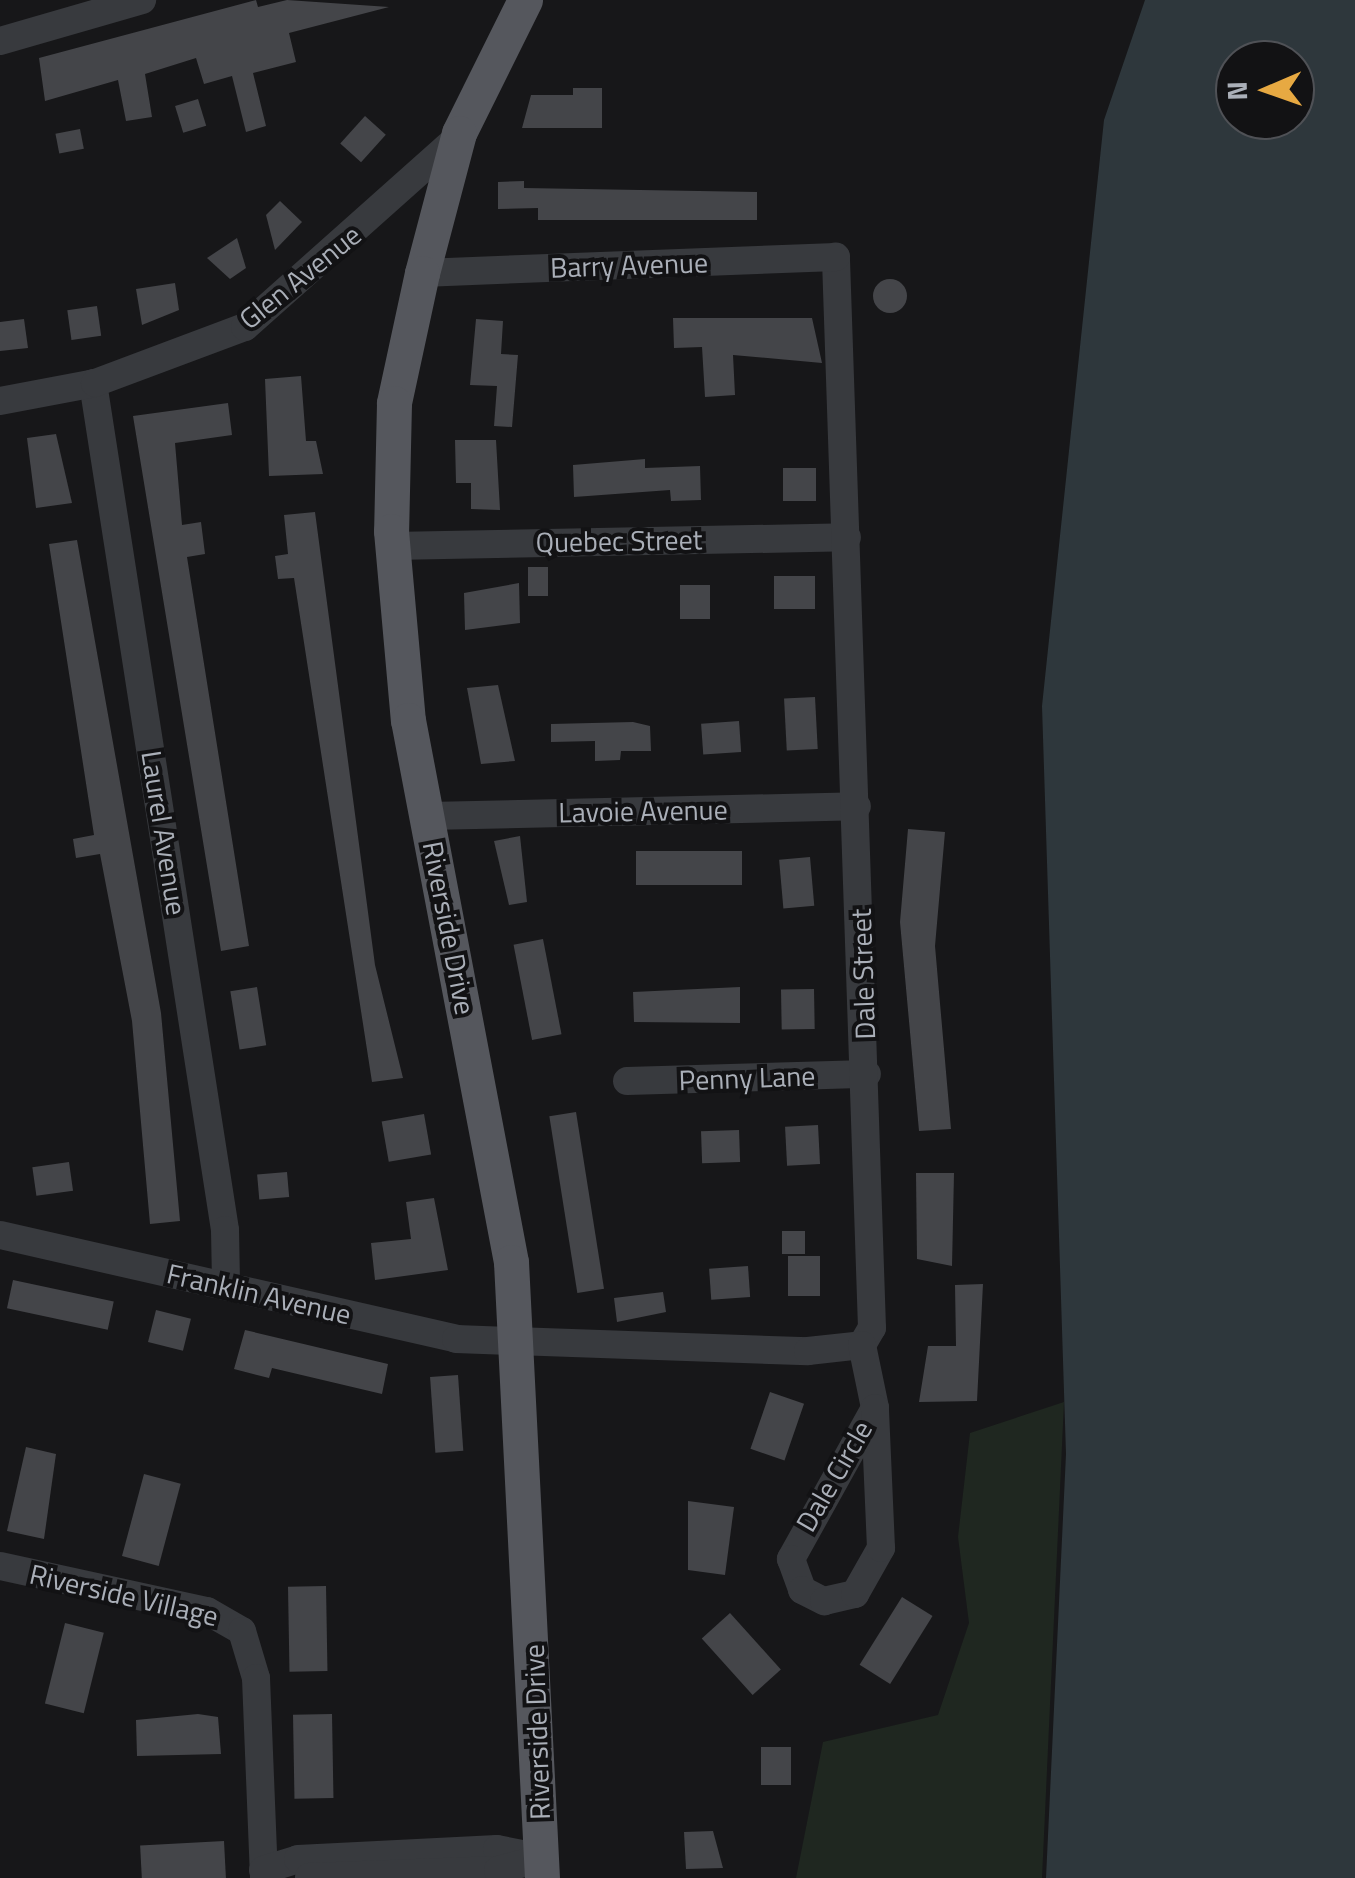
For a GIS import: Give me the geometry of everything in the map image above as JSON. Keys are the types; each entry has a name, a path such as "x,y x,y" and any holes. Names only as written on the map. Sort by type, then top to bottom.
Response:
{"main road":[{"name":"Riverside Drive","path":"525,0 458,136 422,272 394,403 392,546 408,720 497,1168 519,1346 542,1868"}],"street":[{"path":"0,40 142,0"},
{"name":"Glen Avenue","path":"0,401 93,383 245,327 458,136"},
{"name":"Barry Avenue","path":"422,272 836,257"},
{"name":"Dale Street","path":"836,257 876,1311 862,1344"},
{"name":"Laurel Avenue","path":"93,383 225,1230 226,1284"},
{"name":"Quebec Street","path":"392,546 847,537"},
{"name":"Lavoie Avenue","path":"428,816 857,806"},
{"name":"Penny Lane","path":"627,1081 867,1074"},
{"name":"Franklin Avenue","path":"0,1234 519,1346"},
{"path":"519,1346 862,1344"},
{"name":"Dale Circle","path":"862,1344 875,1408 881,1548 855,1594 824,1601 798,1583 793,1551 875,1408"},
{"name":"Riverside Village","path":"0,1566 207,1611 242,1631 256,1678 264,1874 300,1877 542,1868"}],"shaded area":[{"path":"1145,0 1355,0 1355,1878 1046,1878 1066,1454 1042,706 1104,120"},
{"path":"1064,1402 1042,1878 796,1878 823,1742 938,1715 969,1623 958,1537 970,1433"}],"building":[{"path":"256,0 258,7 287,0 389,7 289,33 296,62 253,73 266,126 246,132 232,76 204,84 196,58 145,74 152,117 126,121 118,80 45,101 39,58"},
{"path":"573,88 602,88 602,128 522,128 531,95 573,95"},
{"path":"198,99 206,126 183,133 175,106"},
{"path":"365,116 386,135 361,162 340,143"},
{"path":"80,129 84,149 59,153 55,134"},
{"path":"524,181 524,188 757,192 757,220 538,220 538,208 498,209 498,182"},
{"path":"280,201 302,222 275,250 266,215"},
{"path":"237,238 246,268 230,279 207,258"},
{"path":"890,279 902,284 907,296 902,308 890,313 878,308 873,296 878,284"},
{"path":"175,283 179,310 142,325 136,289"},
{"path":"97,306 101,336 71,340 67,310"},
{"path":"673,318 812,318 822,363 733,355 735,395 705,397 702,347 674,348"},
{"path":"24,319 28,348 0,351 0,322"},
{"path":"476,319 503,321 501,354 518,355 512,427 494,426 497,386 470,385"},
{"path":"301,376 306,441 316,441 323,474 269,476 265,379"},
{"path":"228,403 232,435 175,443 182,525 201,522 205,554 187,557 249,946 221,951 133,416"},
{"path":"56,434 72,503 36,508 27,438"},
{"path":"455,440 496,440 500,510 471,509 471,483 456,483"},
{"path":"645,459 645,468 700,466 701,500 671,501 670,490 574,497 573,465"},
{"path":"783,468 816,468 816,501 783,501"},
{"path":"315,512 375,965 403,1078 372,1082 294,578 278,579 275,556 288,554 284,515"},
{"path":"77,540 161,1013 180,1221 150,1224 132,1021 100,854 76,858 73,839 94,835 49,544"},
{"path":"528,567 548,567 548,596 528,596"},
{"path":"774,576 815,576 815,609 774,609"},
{"path":"519,583 520,623 465,630 464,593"},
{"path":"680,585 710,585 710,619 680,619"},
{"path":"498,685 515,761 481,764 467,688"},
{"path":"815,697 818,749 787,751 784,699"},
{"path":"739,721 741,752 703,755 701,724"},
{"path":"633,722 650,726 651,751 621,751 620,760 595,761 595,741 551,742 551,724"},
{"path":"908,829 945,832 935,946 951,1129 919,1131 900,922"},
{"path":"520,836 527,902 509,905 494,841"},
{"path":"636,851 742,851 742,885 636,885"},
{"path":"810,857 814,906 783,909 779,860"},
{"path":"543,939 562,1034 532,1040 514,945"},
{"path":"257,987 266,1045 240,1049 230,991"},
{"path":"740,987 740,1023 634,1022 633,992"},
{"path":"814,989 815,1029 782,1030 781,990"},
{"path":"576,1112 604,1289 577,1293 549,1116"},
{"path":"424,1114 431,1154 389,1162 382,1121"},
{"path":"818,1125 820,1164 787,1166 785,1127"},
{"path":"739,1130 740,1162 702,1163 701,1131"},
{"path":"69,1162 73,1191 36,1196 32,1167"},
{"path":"287,1172 289,1197 259,1200 257,1175"},
{"path":"916,1173 954,1173 952,1266 917,1259"},
{"path":"434,1198 448,1270 375,1280 371,1243 411,1239 406,1202"},
{"path":"782,1231 805,1231 805,1254 782,1254"},
{"path":"788,1256 820,1256 820,1296 788,1296"},
{"path":"748,1266 750,1297 711,1300 709,1269"},
{"path":"13,1280 114,1301 108,1330 7,1308"},
{"path":"983,1284 977,1401 919,1402 928,1346 956,1346 955,1285"},
{"path":"663,1292 666,1312 617,1322 614,1298"},
{"path":"156,1310 191,1319 183,1351 148,1342"},
{"path":"245,1330 388,1364 382,1394 272,1368 269,1378 234,1369"},
{"path":"458,1375 463,1451 435,1453 430,1377"},
{"path":"770,1392 804,1404 785,1460 750,1449"},
{"path":"26,1447 56,1454 44,1539 7,1531"},
{"path":"144,1474 181,1484 159,1566 122,1556"},
{"path":"688,1501 734,1507 725,1575 688,1570"},
{"path":"326,1586 327,1671 289,1672 288,1587"},
{"path":"902,1597 933,1616 890,1684 860,1665"},
{"path":"730,1613 781,1669 753,1695 702,1638"},
{"path":"65,1623 104,1633 84,1713 45,1704"},
{"path":"198,1714 218,1717 221,1754 137,1756 136,1720"},
{"path":"332,1714 333,1798 294,1799 293,1715"},
{"path":"761,1747 791,1747 791,1785 761,1785"},
{"path":"713,1831 723,1868 686,1869 684,1832"},
{"path":"224,1841 226,1878 142,1878 140,1845"}]}
